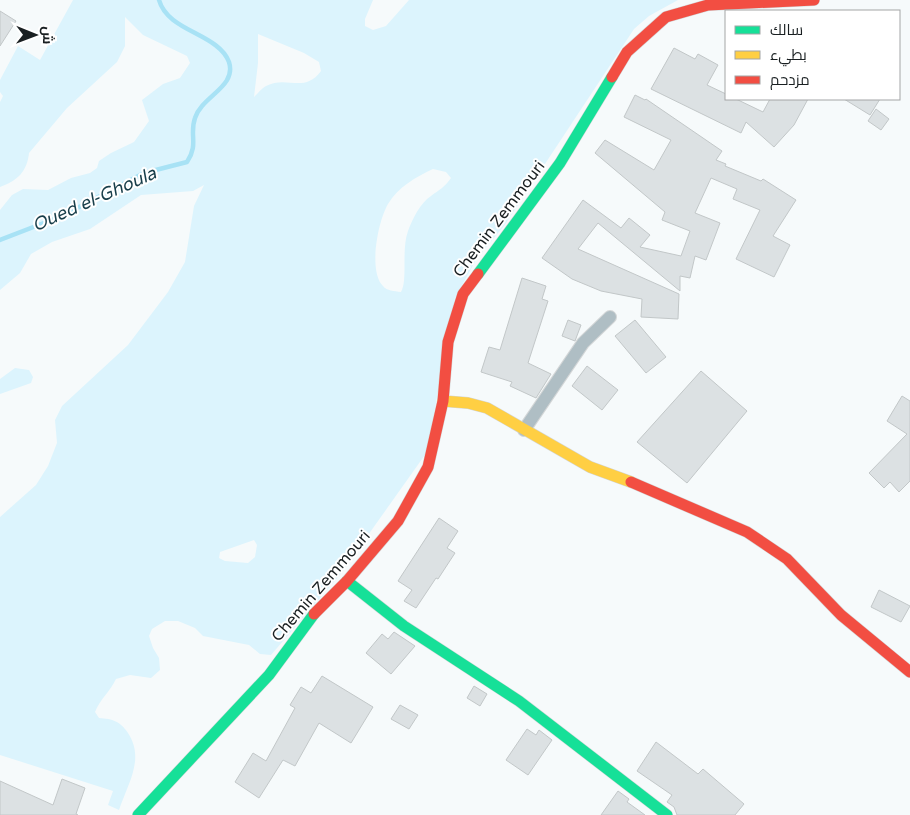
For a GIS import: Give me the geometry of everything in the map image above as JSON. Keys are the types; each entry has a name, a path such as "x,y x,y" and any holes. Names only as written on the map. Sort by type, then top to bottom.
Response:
{"street":[{"name":"Chemin Zemmouri","path":"138,815 269,675 309,620 347,581 398,521 428,467 443,401 448,342 463,294 560,163 626,52 666,17 708,5 814,0"},
{"path":"524,430 584,343 610,317"},
{"path":"443,401 468,403 488,408 590,467 654,491 747,532 787,558 840,614 910,672"},
{"path":"347,581 404,626 519,701 667,815"}],"shaded area":[{"path":"73,0 373,0 365,19 365,26 373,30 386,26 409,0 678,0 649,16 634,29 504,226 477,258 455,298 427,452 339,576 271,655 260,654 249,645 203,636 195,628 178,621 165,621 152,629 149,636 159,658 160,670 151,678 130,675 116,679 95,712 99,718 119,723 128,733 133,743 135,762 119,810 108,805 113,791 0,755 0,517 36,485 48,466 57,443 55,420 62,406 128,345 168,292 185,262 194,206 204,185 193,191 141,195 90,229 52,242 31,254 20,273 0,290 0,210 12,195 23,189 48,190 71,178 90,173 97,168 99,161 134,142 149,121 142,100 163,84 180,78 190,63 187,56 143,35 125,17 125,46 117,62 67,108 29,153 26,165 20,175 0,187 0,102 3,96 0,92 0,80 18,46 40,60","holes":["258,34 304,53 319,62 321,71 308,82 281,82 266,86 254,97 258,63","433,169 446,172 451,178 427,199 417,212 406,239 403,287 401,292 389,290 378,279 376,269 375,258 378,233 388,204 397,192 414,179","254,540 257,545 255,557 248,563 225,561 219,558 220,552"]},
{"path":"15,368 29,370 33,377 31,383 0,394 0,379"}],"building":[{"path":"0,11 16,21 0,46"},
{"path":"674,48 695,59 698,54 718,65 707,85 725,94 725,100 738,100 763,112 769,100 807,100 794,125 774,147 746,122 741,133 651,89"},
{"path":"635,95 646,99 722,151 716,160 726,164 725,166 761,181 763,179 796,200 773,236 790,245 774,277 736,259 760,210 733,199 737,189 711,178 695,213 720,223 706,260 695,256 690,278 680,276 680,291 598,223 578,249 679,294 678,319 641,317 642,299 601,291 572,279 542,258 583,200 621,228 629,218 650,235 640,247 681,256 690,231 662,220 665,212 595,153 605,140 654,170 671,140 624,117"},
{"path":"846,100 879,100 870,115"},
{"path":"876,109 889,119 881,130 868,121"},
{"path":"522,278 546,286 542,299 548,301 528,363 551,374 536,398 510,386 512,382 481,372 489,347 500,350"},
{"path":"568,320 581,325 575,341 562,336"},
{"path":"635,320 666,357 646,373 615,336"},
{"path":"587,366 618,390 602,410 572,386"},
{"path":"701,371 747,411 687,483 637,442"},
{"path":"902,396 910,401 910,481 899,492 890,482 884,488 869,473 907,434 887,421"},
{"path":"439,518 458,531 447,548 455,553 416,608 404,601 412,590 398,581"},
{"path":"879,590 910,606 901,622 871,607"},
{"path":"394,632 415,646 391,674 366,653 382,634 388,639"},
{"path":"322,676 373,707 351,743 319,723 295,766 283,760 259,798 235,782 253,753 266,761 295,708 290,705 301,687 311,693"},
{"path":"474,686 487,694 480,706 467,698"},
{"path":"400,705 418,715 409,729 391,719"},
{"path":"527,729 536,735 539,730 552,740 528,775 506,760"},
{"path":"656,742 698,774 703,769 744,804 735,815 677,815 674,807 667,802 672,795 637,771"},
{"path":"62,779 85,788 76,814 78,815 0,815 0,781 53,805"},
{"path":"618,791 629,799 627,802 645,815 601,815"}],"waterway":[{"name":"Oued el-Ghoula","path":"0,240 62,216 144,173 187,162 191,156 195,118 204,103 224,85 230,71 229,62 223,52 215,45 172,19 164,11 159,0"}],"traffic: fast":[{"path":"478,274 560,163 612,77"},
{"path":"347,581 404,626 519,701 667,815"},
{"path":"138,815 269,675 314,614"}],"traffic: slow":[{"path":"443,401 468,403 487,408 590,467 631,482"}],"traffic: jam":[{"path":"612,77 627,52 666,17 708,5 814,0"},
{"path":"314,614 347,581 398,521 428,467 443,401 448,342 463,294 478,274"},
{"path":"631,482 747,532 787,559 841,615 910,672"}]}
